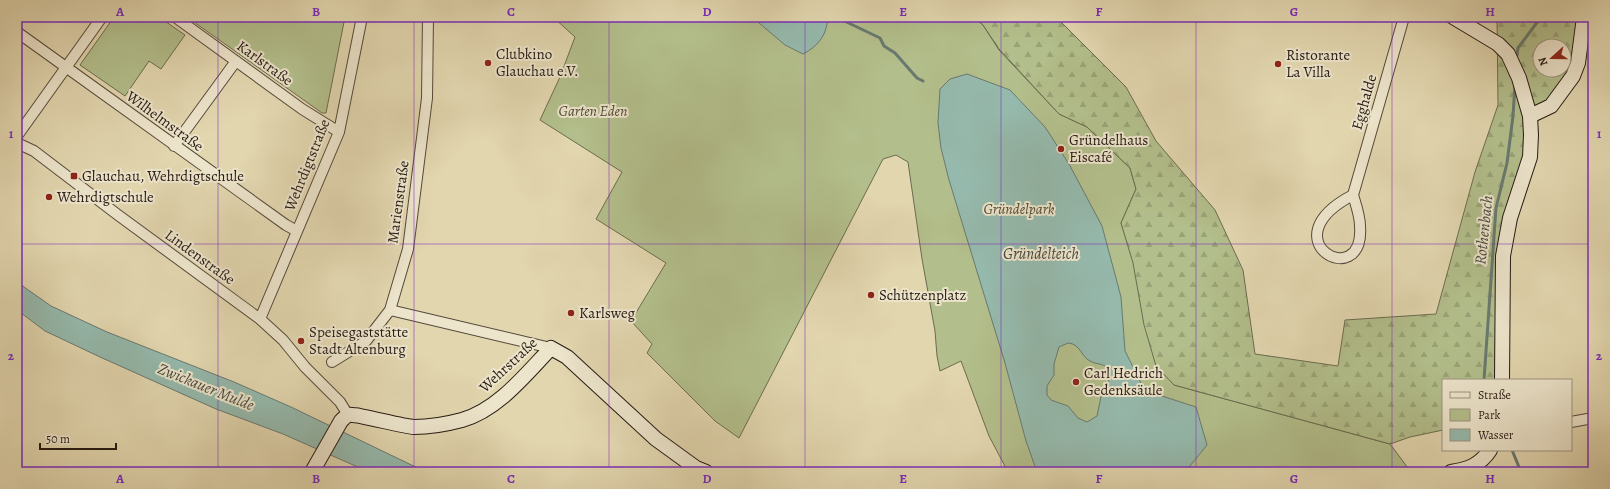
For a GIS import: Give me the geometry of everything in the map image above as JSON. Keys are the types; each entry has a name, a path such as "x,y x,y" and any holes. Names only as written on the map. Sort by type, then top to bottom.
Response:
{"street":[{"path":"17,136 102,17"},
{"name":"Karlstraße","path":"175,17 302,109 339,132"},
{"name":"Wehrdigtstraße","path":"260,319 339,132 362,17"},
{"name":"Marienstraße","path":"332,362 366,341 390,310 408,249 427,98 428,17"},
{"name":"Egghalde","path":"1353,196 1330,211 1318,229 1317,237 1319,246 1326,254 1336,259 1346,257 1356,251 1360,239 1360,225 1353,196 1404,17"},
{"path":"1452,17 1498,44 1508,54 1519,78 1530,116 1530,157 1510,218 1503,256 1502,379"},
{"path":"1530,116 1550,106 1573,76 1578,63 1584,17"},
{"name":"Wilhelmstraße","path":"17,32 174,146 286,225 297,231"},
{"path":"174,146 236,61"},
{"name":"Lindenstraße","path":"17,143 34,151 118,215 260,319 283,340 305,367 340,402 344,418"},
{"name":"Wehrstraße","path":"390,310 552,348 567,357 656,439 696,468 706,472"},
{"name":"Wehrstraße","path":"344,418 355,415 414,427 463,419 491,406 508,392 552,348"},
{"path":"316,467 344,418"},
{"path":"1572,422 1593,418"},
{"path":"1451,472 1467,469 1473,466 1485,457 1489,451"}],"green space":[{"path":"114,17 159,17 185,35 161,69 149,61 125,96 80,65"},
{"path":"187,17 345,17 326,113 322,113"},
{"path":"553,17 975,18 983,25 999,50 1059,114 1087,127 1130,168 1136,189 1121,223 1174,385 1390,444 1411,472 1008,472 989,436 961,361 940,371 908,162 896,155 883,159 739,438 715,421 647,353 652,344 631,321 666,263 596,219 622,172 540,120 560,77 575,37"},
{"path":"970,17 1056,17 1126,87 1156,141 1215,210 1243,270 1255,354 1338,366 1345,320 1436,314 1475,172 1498,105 1497,17 1584,17 1572,77 1572,38 1532,38 1532,78 1571,78 1530,116 1530,157 1510,218 1502,379 1442,379 1442,430 1410,437 1390,444 1174,385 1156,366 1144,325 1133,263 1121,223 1136,189 1130,168 1087,127 1059,114 999,49 983,25 975,18"},
{"path":"1584,17 1593,17 1593,49 1580,47"}],"water":[{"path":"752,17 828,17 826,29 821,39 814,47 803,54 785,45"},
{"name":"Gründelteich","path":"967,74 1010,90 1045,127 1069,164 1102,226 1121,297 1125,351 1142,385 1162,396 1196,407 1207,445 1185,472 1037,472 1026,441 1005,363 949,180 941,148 938,123 940,89 950,79","holes":["1068,343 1076,346 1087,359 1093,363 1105,366 1110,375 1109,380 1102,392 1097,416 1087,422 1078,418 1068,406 1051,400 1047,395 1047,386 1054,375 1054,364 1059,347"]},
{"name":"Zwickauer Mulde","path":"17,282 51,306 107,332 234,382 291,407 426,472 369,472 283,434 216,409 100,357 45,331 17,310"}],"waterway":[{"path":"836,17 880,38 884,46 895,53 917,78 923,81"},
{"name":"Rothenbach","path":"1517,55 1518,48 1541,17"},
{"name":"Rothenbach","path":"1484,379 1496,208 1507,163 1515,85"},
{"name":"Rothenbach","path":"1512,451 1521,472"}],"place":[{"name":"Clubkino Glauchau e.V.","path":"488,63"},
{"name":"Ristorante La Villa","path":"1278,64"},
{"name":"Gründelhaus Eiscafé","path":"1061,149"},
{"name":"Glauchau, Wehrdigtschule","path":"74,176"},
{"name":"Wehrdigtschule","path":"49,197"},
{"name":"Schützenplatz","path":"871,295"},
{"name":"Karlsweg","path":"571,313"},
{"name":"Speisegaststätte Stadt Altenburg","path":"301,341"},
{"name":"Carl Hedrich Gedenksäule","path":"1076,382"}],"park label":[{"name":"Garten Eden","path":"593,111"},
{"name":"Gründelpark","path":"1019,209"}]}
